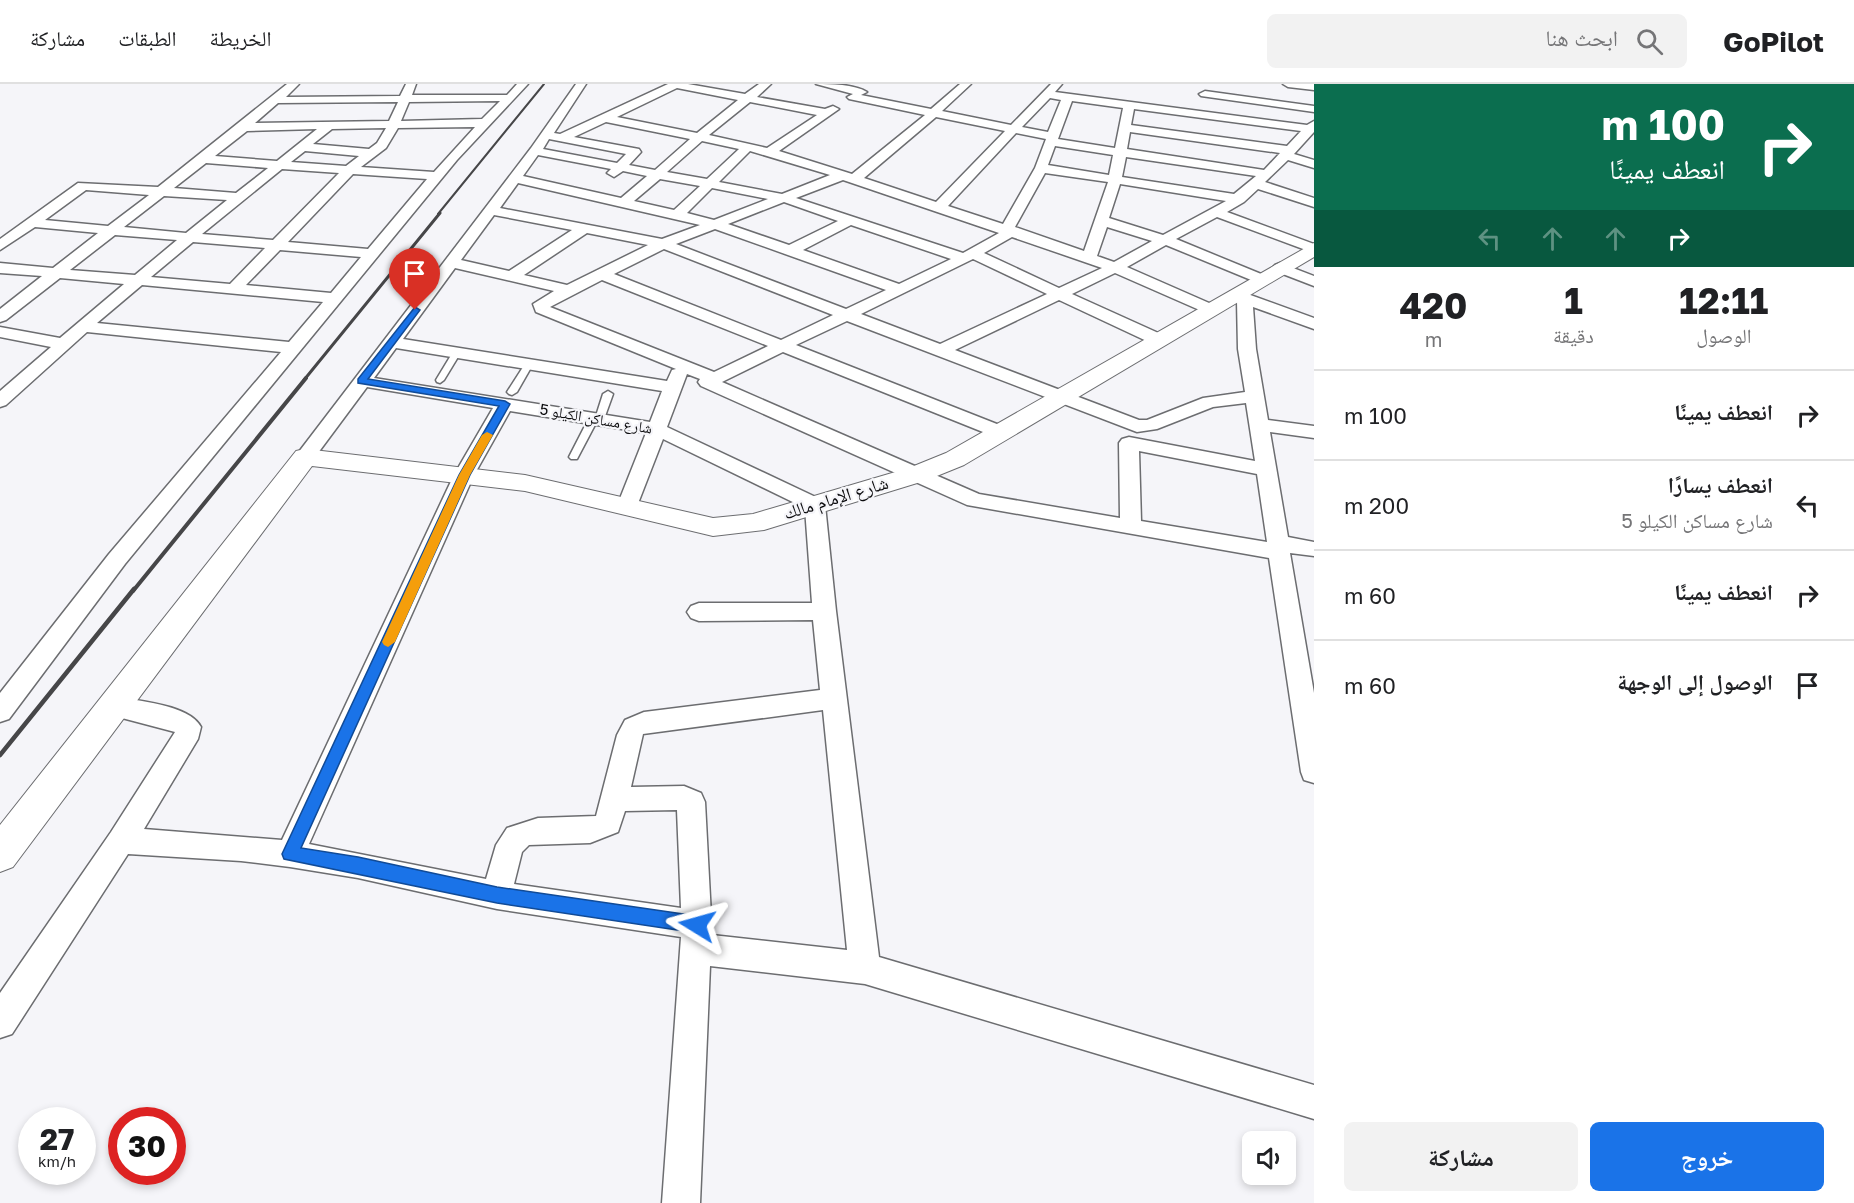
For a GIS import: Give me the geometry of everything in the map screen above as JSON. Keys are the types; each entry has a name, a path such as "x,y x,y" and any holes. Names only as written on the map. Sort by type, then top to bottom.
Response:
{"street":[{"path":"0,317 53,273 244,127 294,84"},
{"path":"235,288 350,169 382,145 394,124 411,84"},
{"path":"0,712 8,692 117,559 438,176 485,123 524,84"},
{"path":"0,855 452,262 535,151 581,84"},
{"path":"623,204 699,137 766,84"},
{"path":"821,84 933,114 1011,129 1052,140 1262,179 1314,203"},
{"path":"770,152 874,84"},
{"path":"713,378 542,309 541,304 663,244 784,198 849,177 933,114 966,84"},
{"path":"939,207 1056,84"},
{"path":"1288,84 1314,87"},
{"path":"562,138 676,85 827,113"},
{"path":"1115,104 1124,89"},
{"path":"1194,114 1207,89 1314,109"},
{"path":"1047,94 1312,130"},
{"path":"1068,97 1041,168 1010,230 968,256 708,380 709,384 974,500 1131,526 1278,547 1314,549"},
{"path":"276,100 510,98"},
{"path":"1089,258 1115,180 1129,105"},
{"path":"606,118 770,152 1010,230 1115,267 1210,309"},
{"path":"244,127 485,123"},
{"path":"0,401 63,344 278,164 329,126"},
{"path":"1125,128 1287,153 1314,164"},
{"path":"939,351 1115,267 1239,199 1312,130"},
{"path":"546,135 635,153 588,196"},
{"path":"302,147 370,153"},
{"path":"677,215 748,147"},
{"path":"535,151 784,198 968,256 1060,293 1159,340"},
{"path":"201,159 438,176"},
{"path":"1041,168 1239,199"},
{"path":"514,178 715,224 899,289"},
{"path":"0,246 80,187 239,197"},
{"path":"491,210 663,244 1060,398 1143,426 1209,402 1255,396"},
{"path":"1216,212 1314,249"},
{"path":"791,250 850,220"},
{"path":"1103,221 1271,274 1314,281"},
{"path":"33,223 279,243 374,254"},
{"path":"512,276 585,228"},
{"name":"شارع الإمام مالك","path":"305,457 464,475 544,487 693,524 734,526 918,474 955,459 1210,309 1240,296 1271,274 1314,249"},
{"path":"452,262 569,290"},
{"path":"0,268 337,298"},
{"path":"600,274 1000,432"},
{"path":"1314,324 1240,296 1246,350 1278,547 1305,670 1314,772"},
{"path":"83,327 296,348"},
{"path":"0,332 63,344"},
{"path":"391,342 673,387"},
{"path":"627,506 681,365"},
{"name":"شارع مساكن الكيلو 5","path":"362,381 509,398 657,429 814,505"},
{"path":"290,854 464,475 509,398"},
{"path":"1260,425 1314,432"},
{"path":"1131,526 1129,443 1265,469"},
{"path":"814,505 865,968"},
{"path":"699,612 824,611"},
{"path":"497,895 506,853 517,836 527,830 599,829 608,823 634,727 644,722 834,698"},
{"path":"0,1022 121,841 186,736 188,727 178,720 112,706"},
{"path":"615,799 684,798 691,802 696,937 681,1203"},
{"path":"121,841 242,848 358,865 696,937 865,968 1314,1102"}],"lane":[{"path":"440,380 457,352"},
{"path":"509,398 529,364"},
{"path":"574,456 597,418 608,394"}],"railway":[{"path":"438,214 544,84"},
{"path":"304,380 440,213"},
{"path":"133,591 306,378"},
{"path":"0,755 134,589"}],"slow traffic":[{"path":"388,642 464,475 487,435"}],"route":[{"path":"415,310 362,381 505,404 464,475 290,854 358,865 497,895 697,925"}]}
